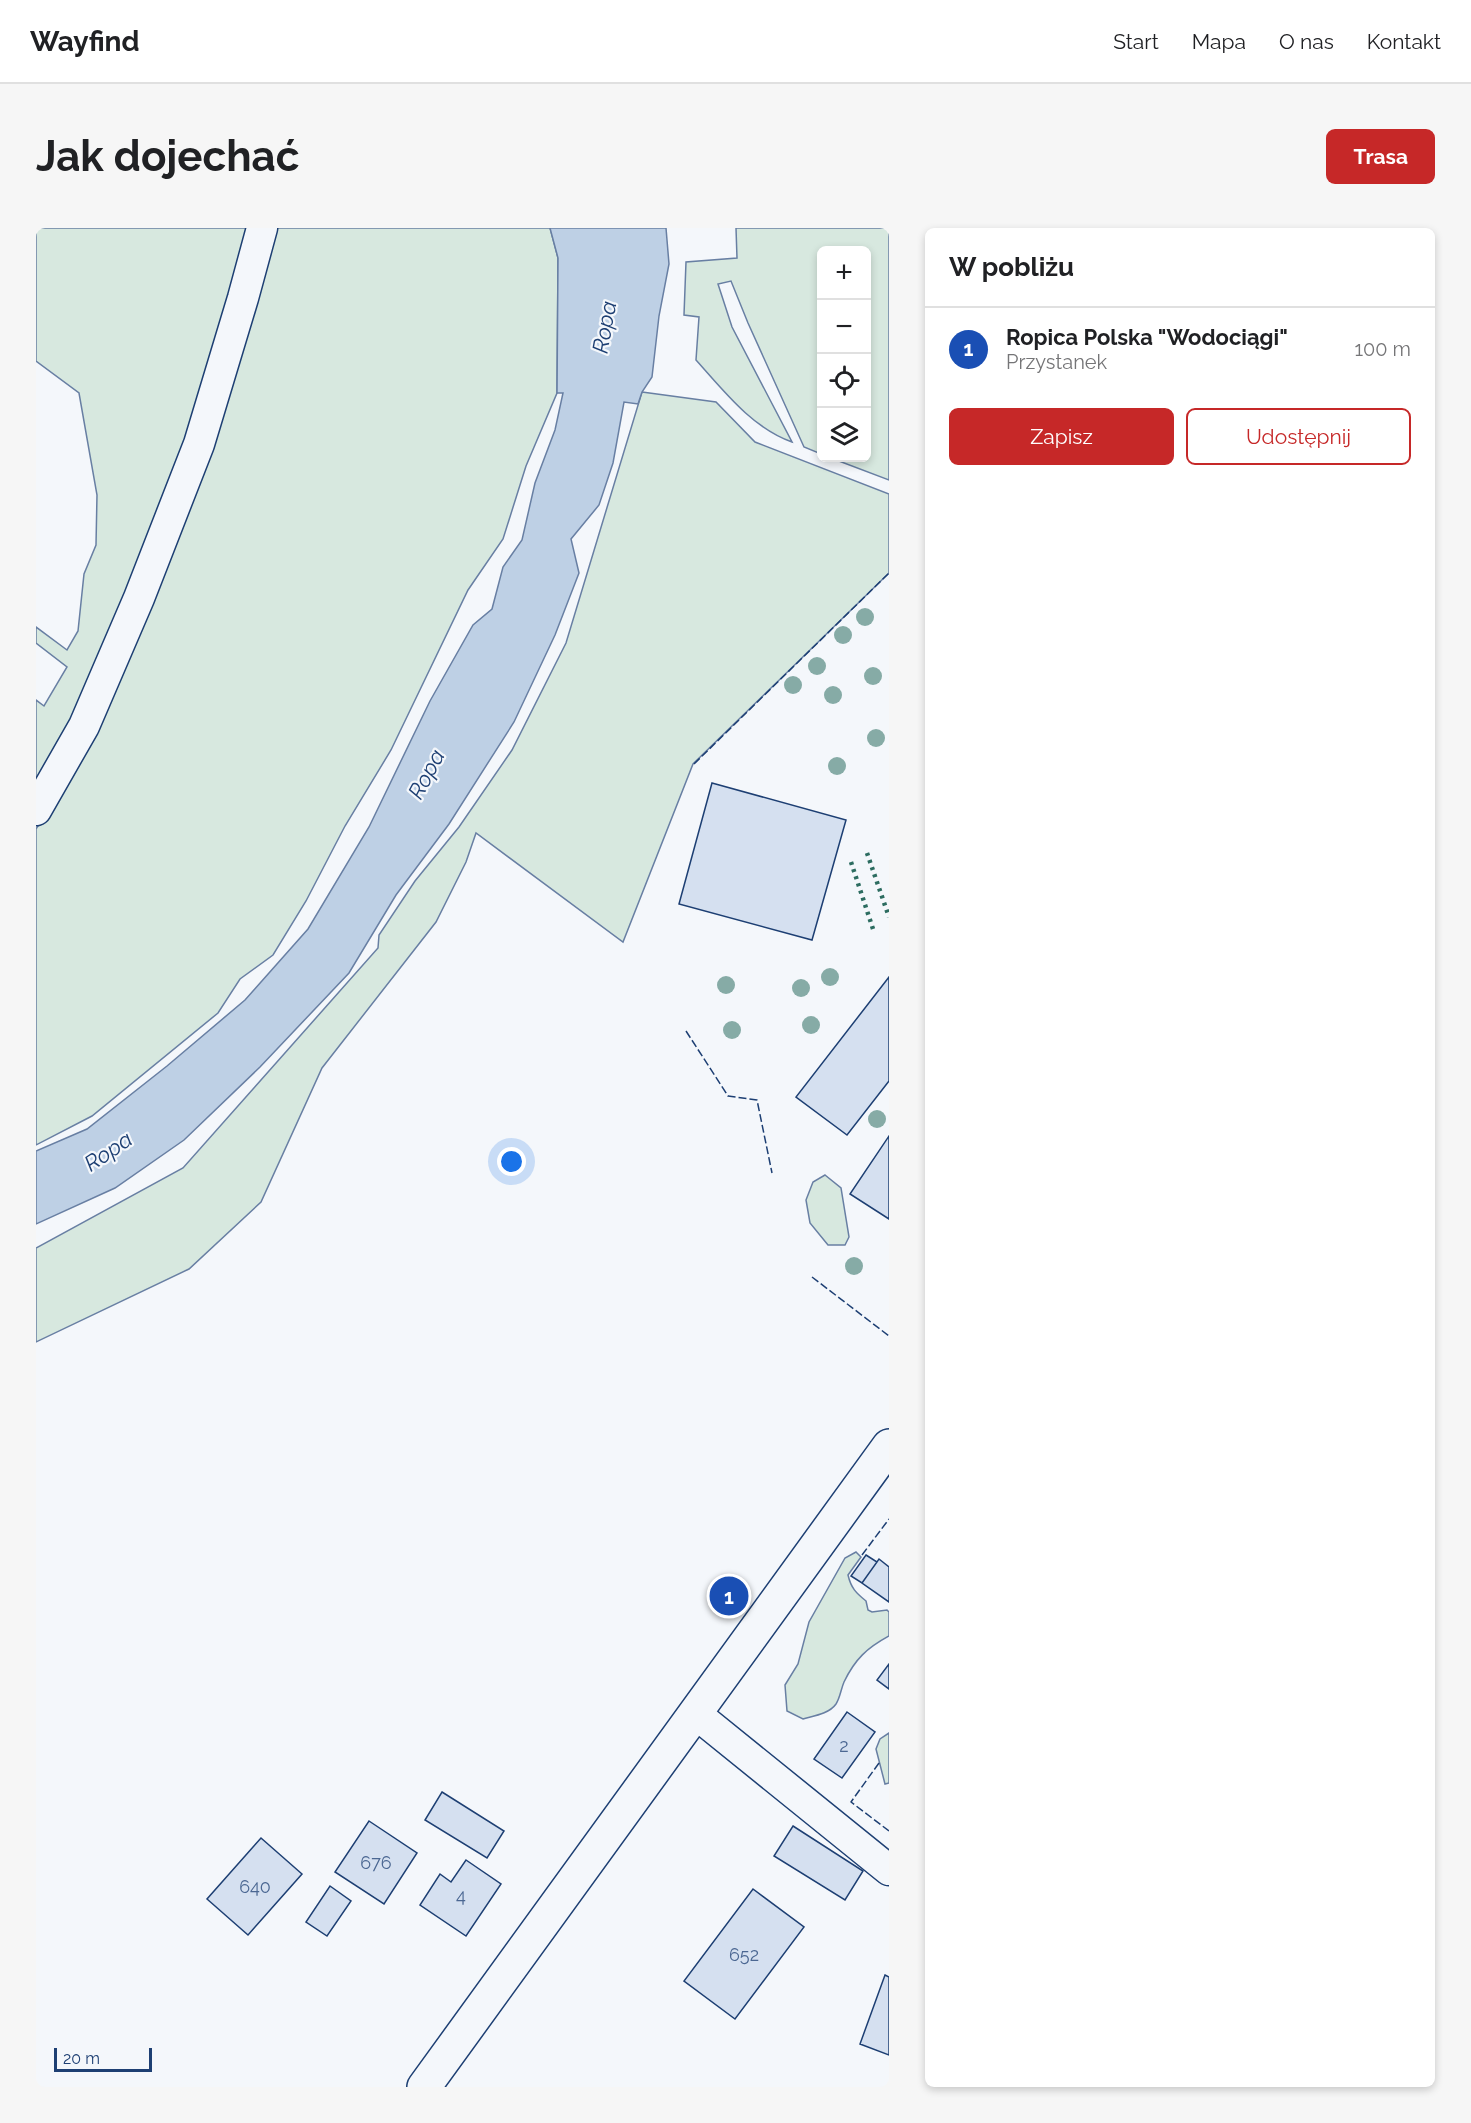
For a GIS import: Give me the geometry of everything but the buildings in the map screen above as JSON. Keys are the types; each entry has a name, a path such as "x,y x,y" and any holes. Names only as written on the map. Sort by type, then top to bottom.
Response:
{"main road":[{"path":"424,2087 889,1446"}],"street":[{"path":"36,810 84,726 139,598 199,444 262,228"},
{"path":"696,1714 889,1870"}],"shaded area":[{"path":"36,228 247,228 191,431 141,559 70,728 36,786 36,700 44,706 67,667 36,643 36,627 67,650 78,631 84,574 96,545 97,495 79,393 36,361"},
{"path":"274,228 550,228 558,258 557,393 526,466 503,539 468,590 391,750 345,826 306,901 273,955 240,979 218,1013 92,1116 36,1145 36,829 88,749"},
{"path":"736,228 889,228 889,480 842,462 871,462 871,246 817,246 817,452 804,447 731,281 718,284 732,327 792,442 777,436 751,418 696,360 699,317 684,315 686,262 737,258"},
{"path":"642,392 716,402 755,442 889,494 889,573 693,764 623,942 476,833 466,862 436,922 322,1068 261,1202 189,1269 36,1342 36,1248 183,1168 378,948 379,935 415,881 459,827 512,750 566,643"},
{"path":"825,1175 841,1188 849,1237 845,1245 828,1245 810,1223 806,1200 813,1182"},
{"path":"856,1552 861,1557 848,1575 851,1583 866,1601 868,1610 872,1612 887,1610 889,1612 889,1636 874,1645 857,1661 848,1674 833,1707 821,1714 803,1719 787,1711 785,1685 798,1664 809,1622 845,1558"},
{"path":"889,1733 889,1783 885,1784 876,1749 880,1739"}],"water":[{"name":"Ropa","path":"550,228 666,228 669,264 659,316 652,377 642,392 638,404 624,402 613,463 599,505 571,539 579,573 555,635 514,722 449,824 396,895 349,973 260,1067 184,1140 115,1188 36,1224 36,1151 87,1129 167,1066 245,1000 308,929 369,827 430,701 473,625 492,609 503,567 522,540 535,483 555,430 563,393 557,393 558,258"}],"hedge":[{"path":"867,853 889,917"},
{"path":"851,862 873,929"}],"fence":[{"path":"694,764 889,573"},
{"path":"686,1031 728,1096 757,1100 772,1173"},
{"path":"812,1277 889,1336"},
{"path":"862,1555 889,1519"},
{"path":"879,1763 851,1802 889,1831"}],"place":[{"name":"Ropica Polska \"Wodociągi\"","path":"729,1596"}]}
